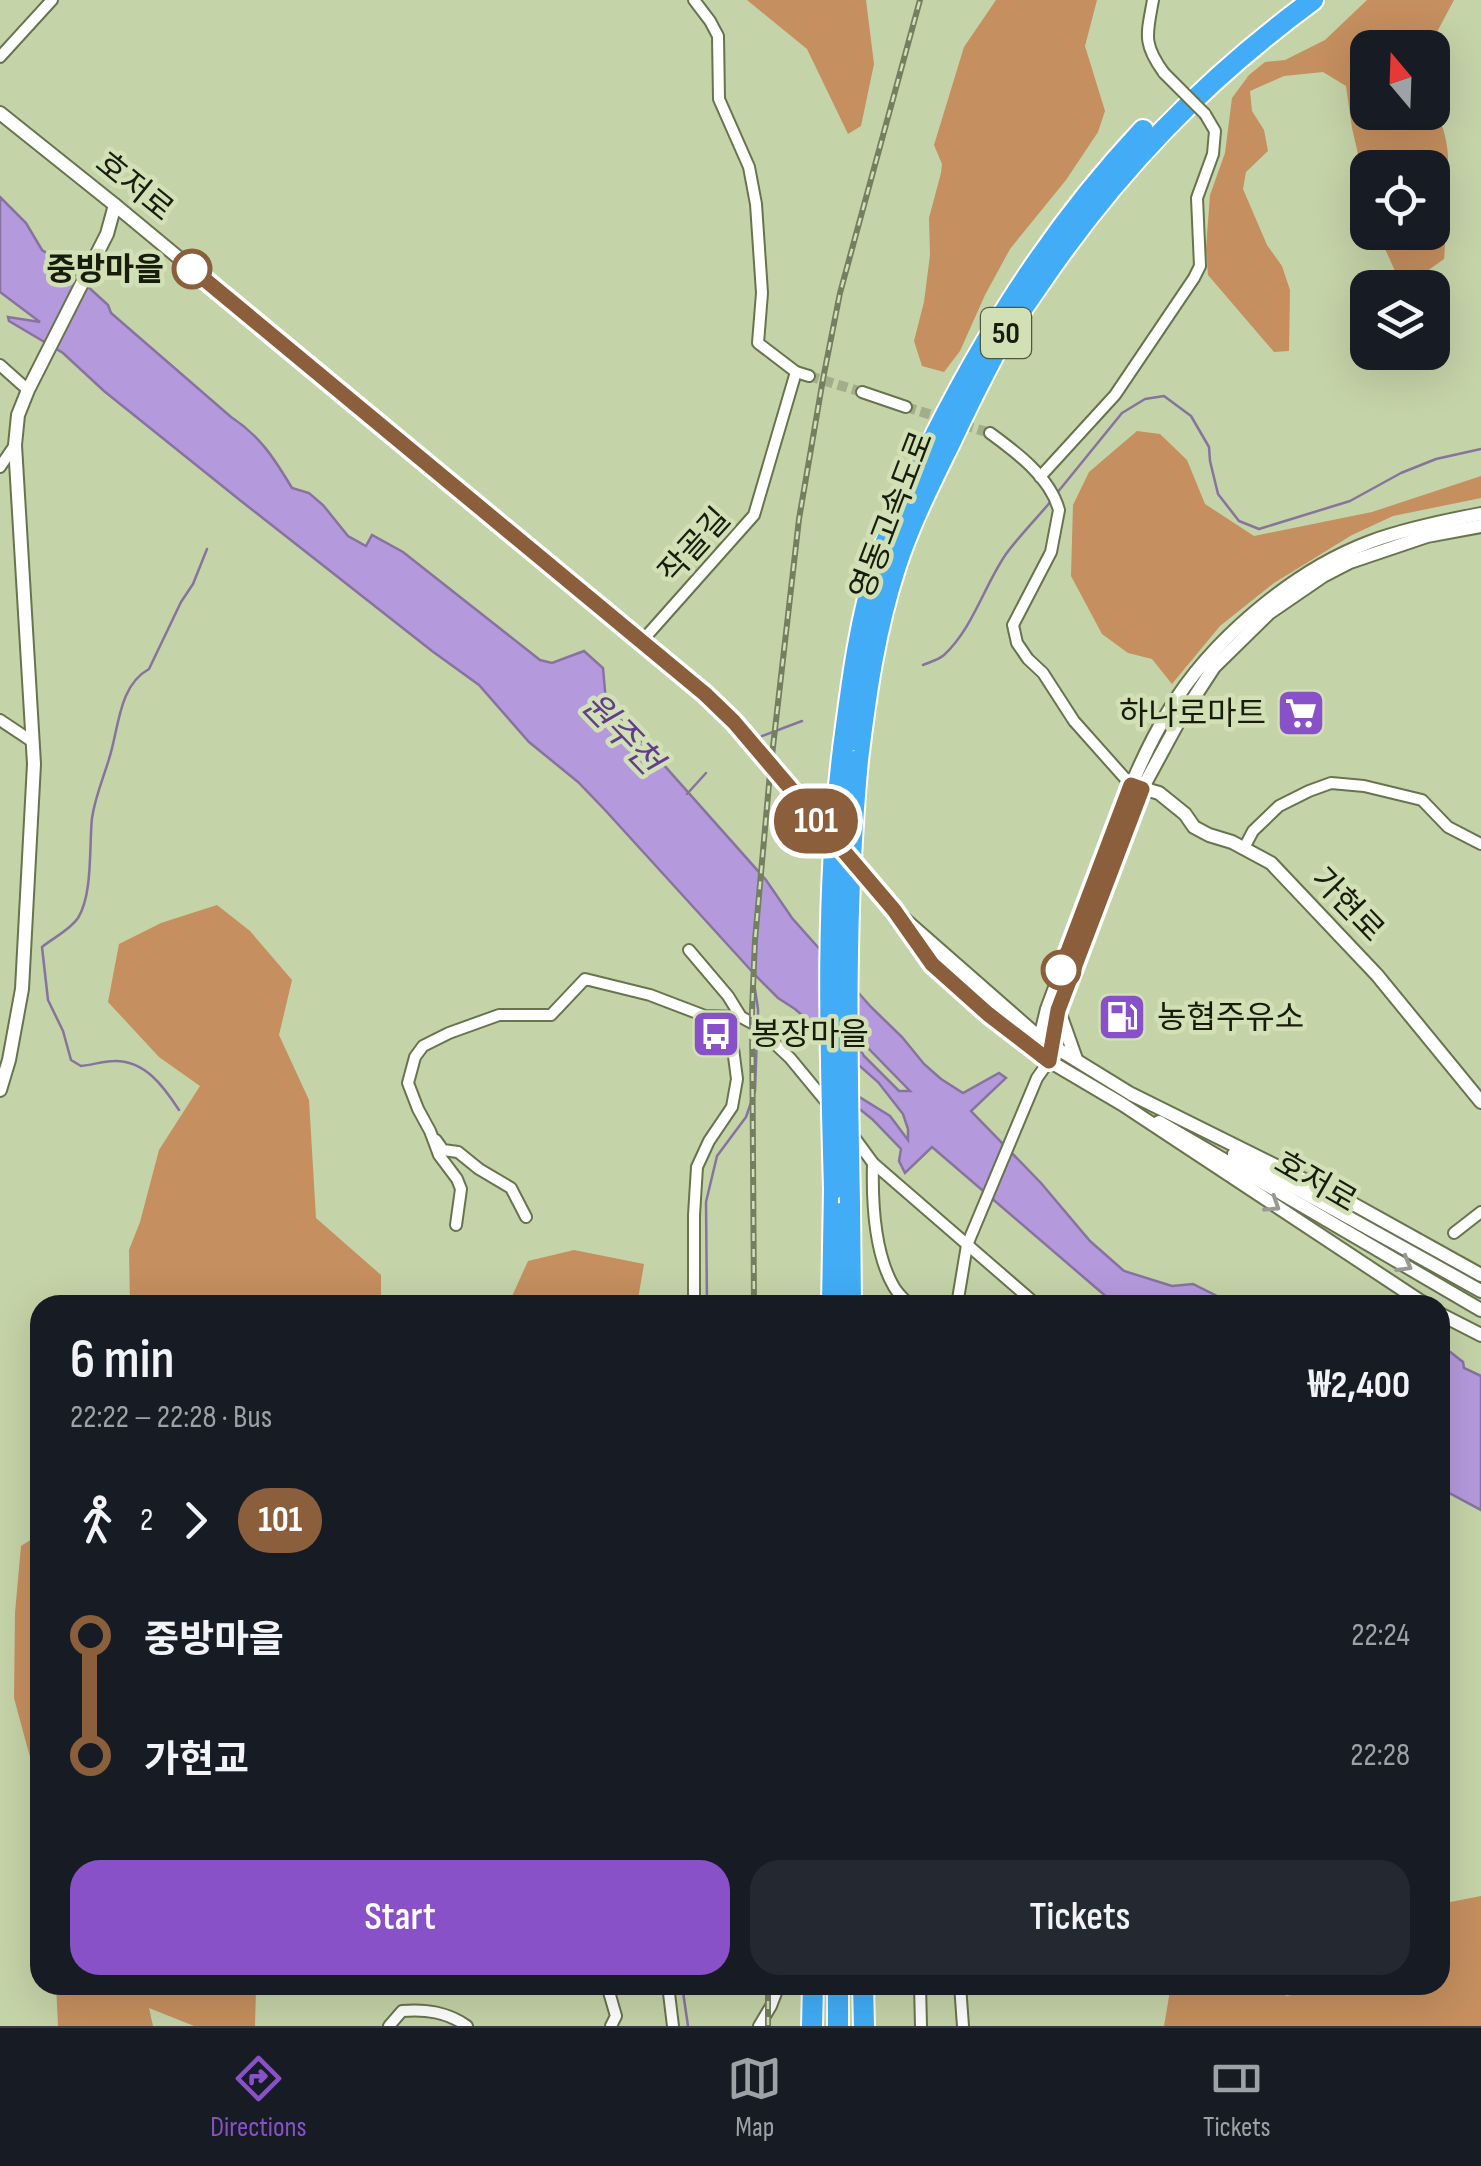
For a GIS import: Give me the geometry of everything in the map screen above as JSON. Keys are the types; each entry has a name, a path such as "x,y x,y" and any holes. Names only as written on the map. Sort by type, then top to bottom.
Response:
{"highway":[{"name":"영동고속도로","path":"850,754 855,660 878,563 944,418 990,332 1059,228 1108,168 1190,84 1290,0"},
{"name":"영동고속도로","path":"849,1295 832,931 836,800 896,566 924,497 1006,333 1074,233 1141,153 1224,71 1313,0"},
{"name":"영동고속도로","path":"833,1295 842,1196"},
{"path":"812,2026 813,1995"},
{"path":"838,1995 838,2026"},
{"path":"852,1995 852,2026"},
{"path":"864,1995 864,2026"}],"street":[{"path":"0,58 52,0"},
{"path":"694,0 718,36 719,100 741,145 753,185 761,263 758,344 796,372 809,376"},
{"path":"1043,481 1115,395 1200,266 1197,198 1213,154 1215,130 1150,53 1148,32 1153,0"},
{"name":"호저로","path":"0,114 642,640 734,722 894,910 932,964 988,1014 1044,1058 1481,1291"},
{"path":"0,1090 22,989 30,859 33,742 15,445 18,415 107,234 115,205"},
{"path":"0,365 32,385"},
{"name":"작골길","path":"642,640 754,515 796,372"},
{"path":"862,392 906,407"},
{"name":"가현로","path":"990,433 1015,451 1043,481 1059,510 1051,552 1013,625 1017,643 1028,659 1043,673 1074,721 1136,787 1159,793 1209,835 1272,863 1378,975 1481,1102"},
{"path":"0,467 15,445"},
{"path":"958,1295 966,1244 1037,1078 1052,1010 1168,710 1230,636 1314,570 1370,542 1481,514"},
{"path":"1136,787 1214,667 1269,613 1350,562 1426,536 1481,526"},
{"path":"0,720 33,742"},
{"path":"1244,848 1253,831 1280,806 1331,783 1364,786 1422,800 1448,828 1481,844"},
{"name":"호저로","path":"894,910 1008,1012 1126,1099 1481,1310"},
{"path":"689,950 728,996 735,1018 737,1079 732,1108 697,1167 694,1295"},
{"path":"526,1216 510,1188 458,1152 443,1150 418,1109 408,1083 415,1057 424,1046 499,1014 551,1014 585,978 650,995 704,1016 754,1024 790,1058 873,1162 1025,1295"},
{"path":"1008,1012 1052,1010"},
{"path":"1052,1010 1076,1059"},
{"path":"1172,1125 1354,1205 1481,1275"},
{"path":"1172,1125 1412,1295"},
{"path":"430,1131 439,1156 461,1189 456,1224"},
{"path":"873,1162 872,1204 878,1236 894,1288 901,1295"},
{"path":"1454,1233 1481,1212"},
{"path":"1450,1319 1481,1336"},
{"path":"610,1995 616,2016 611,2026"},
{"path":"669,1995 673,2026"},
{"path":"759,2026 775,1995"},
{"path":"920,1995 922,2026"},
{"path":"961,1995 963,2026"},
{"path":"389,2026 402,2012 431,2010 467,2026"}],"shaded area":[{"path":"747,0 866,0 874,64 861,126 848,134 807,49"},
{"path":"996,0 1097,0 1085,46 1105,111 1098,132 1066,180 1010,249 960,351 944,372 922,366 914,341 930,255 929,218 942,164 934,145 964,47"},
{"path":"1367,0 1454,0 1438,30 1350,30 1350,114 1346,86 1323,72 1284,76 1250,91 1252,111 1264,130 1268,151 1246,172 1243,189 1290,290 1289,351 1274,352 1208,275 1210,195 1225,153 1232,98 1249,75 1265,62 1285,60 1325,40"},
{"path":"1352,130 1443,130 1448,150 1357,150"},
{"path":"1386,250 1444,250 1444,259 1429,270 1395,270"},
{"path":"1137,431 1160,434 1187,460 1205,504 1254,536 1372,512 1481,476 1481,498 1393,516 1352,535 1274,583 1220,626 1172,684 1152,659 1128,653 1102,634 1071,576 1073,505 1089,472"},
{"path":"217,905 250,931 292,980 279,1035 309,1100 316,1218 381,1275 381,1295 130,1295 129,1250 159,1150 200,1086 159,1057 108,1002 119,944 161,923"},
{"path":"574,1250 644,1264 639,1295 513,1295 528,1261"},
{"path":"30,1540 30,1757 14,1698 21,1546"},
{"path":"1481,1896 1481,2026 1164,2026 1169,1995 1450,1995 1450,1902"},
{"path":"56,1995 256,1995 255,2026 194,2026 149,2008 153,2026 58,2026"}],"water":[{"name":"원주천","path":"0,197 26,223 42,250 62,263 108,305 111,313 250,432 292,488 309,493 323,505 348,536 366,546 372,535 403,552 540,660 552,663 584,651 603,668 606,702 613,712 766,880 792,918 924,1064 963,1093 999,1073 1006,1078 971,1111 1041,1183 1090,1241 1124,1271 1172,1286 1193,1284 1215,1295 1104,1295 932,1147 905,1173 899,1161 901,1149 831,1086 856,1095 890,1116 908,1140 903,1114 878,1082 757,977 578,782 529,742 479,685 241,501 104,391 63,353 8,317 40,322 0,292","holes":["856,1042 865,1045 910,1091 899,1091 864,1056"]},
{"path":"1450,1352 1463,1362 1464,1368 1481,1376 1481,1510 1450,1493"}],"waterway":[{"path":"1057,493 1122,413 1145,399 1164,396 1191,416 1209,447 1218,494 1239,521 1259,529 1350,501 1436,459 1481,449"},
{"path":"923,665 942,657 954,644 1006,554 1052,500"},
{"path":"179,1110 160,1084 135,1065 114,1061 81,1066 71,1060 48,1000 42,947 71,926 83,908 93,810 125,697 149,669 207,549"},
{"path":"762,736 802,721"},
{"path":"687,794 706,773"},
{"path":"752,970 758,1021"},
{"path":"707,1295 706,1202 717,1156 746,1117 755,1091 757,1034"},
{"path":"683,1995 688,2026"}],"tunnel":[{"path":"809,376 862,392"},
{"path":"906,407 990,433"}],"railway":[{"path":"754,1295 755,940 799,519 840,293 920,0"},
{"path":"768,1995 768,2026"}],"bus line":[{"name":"101","path":"192,269 705,694 734,722 894,910 932,964 1049,1061 1058,1010 1142,789 1131,785 1061,970"}],"place":[{"name":"중방마을","path":"192,269"},
{"name":"하나로마트","path":"1301,713"},
{"name":"농협주유소","path":"1122,1017"},
{"name":"봉장마을","path":"716,1034"}]}
